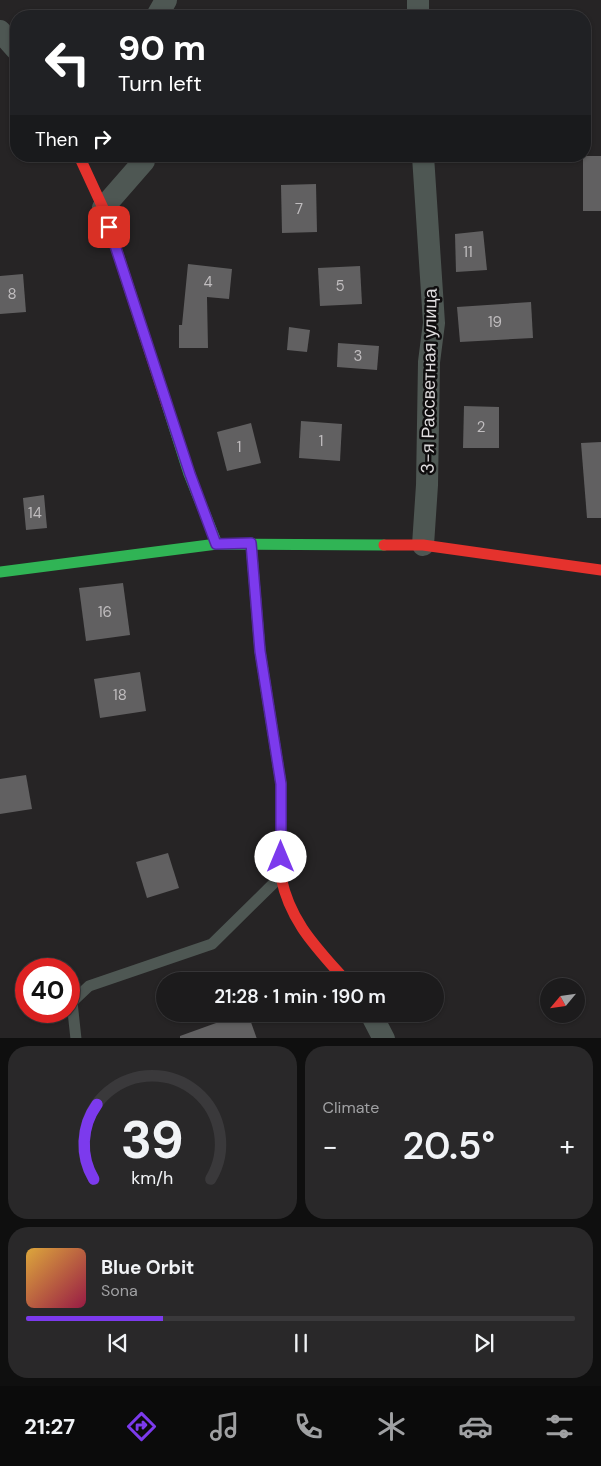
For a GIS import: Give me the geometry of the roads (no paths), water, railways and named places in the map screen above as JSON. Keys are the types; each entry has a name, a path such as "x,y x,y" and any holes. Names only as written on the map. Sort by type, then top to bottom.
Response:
{"street":[{"path":"0,31 10,42"},
{"path":"82,162 103,208 190,474 216,544"},
{"path":"103,208 143,162"},
{"name":"3-я Рассветная улица","path":"423,162 434,323 429,362 427,484 423,545"},
{"path":"251,543 260,651 281,784 281,876 291,910 310,940 338,972"},
{"path":"0,572 216,544 251,543 423,545 601,570"},
{"path":"375,1022 384,1038"}],"lane":[{"path":"76,1038 72,1002 89,986 212,944 281,876"}]}
